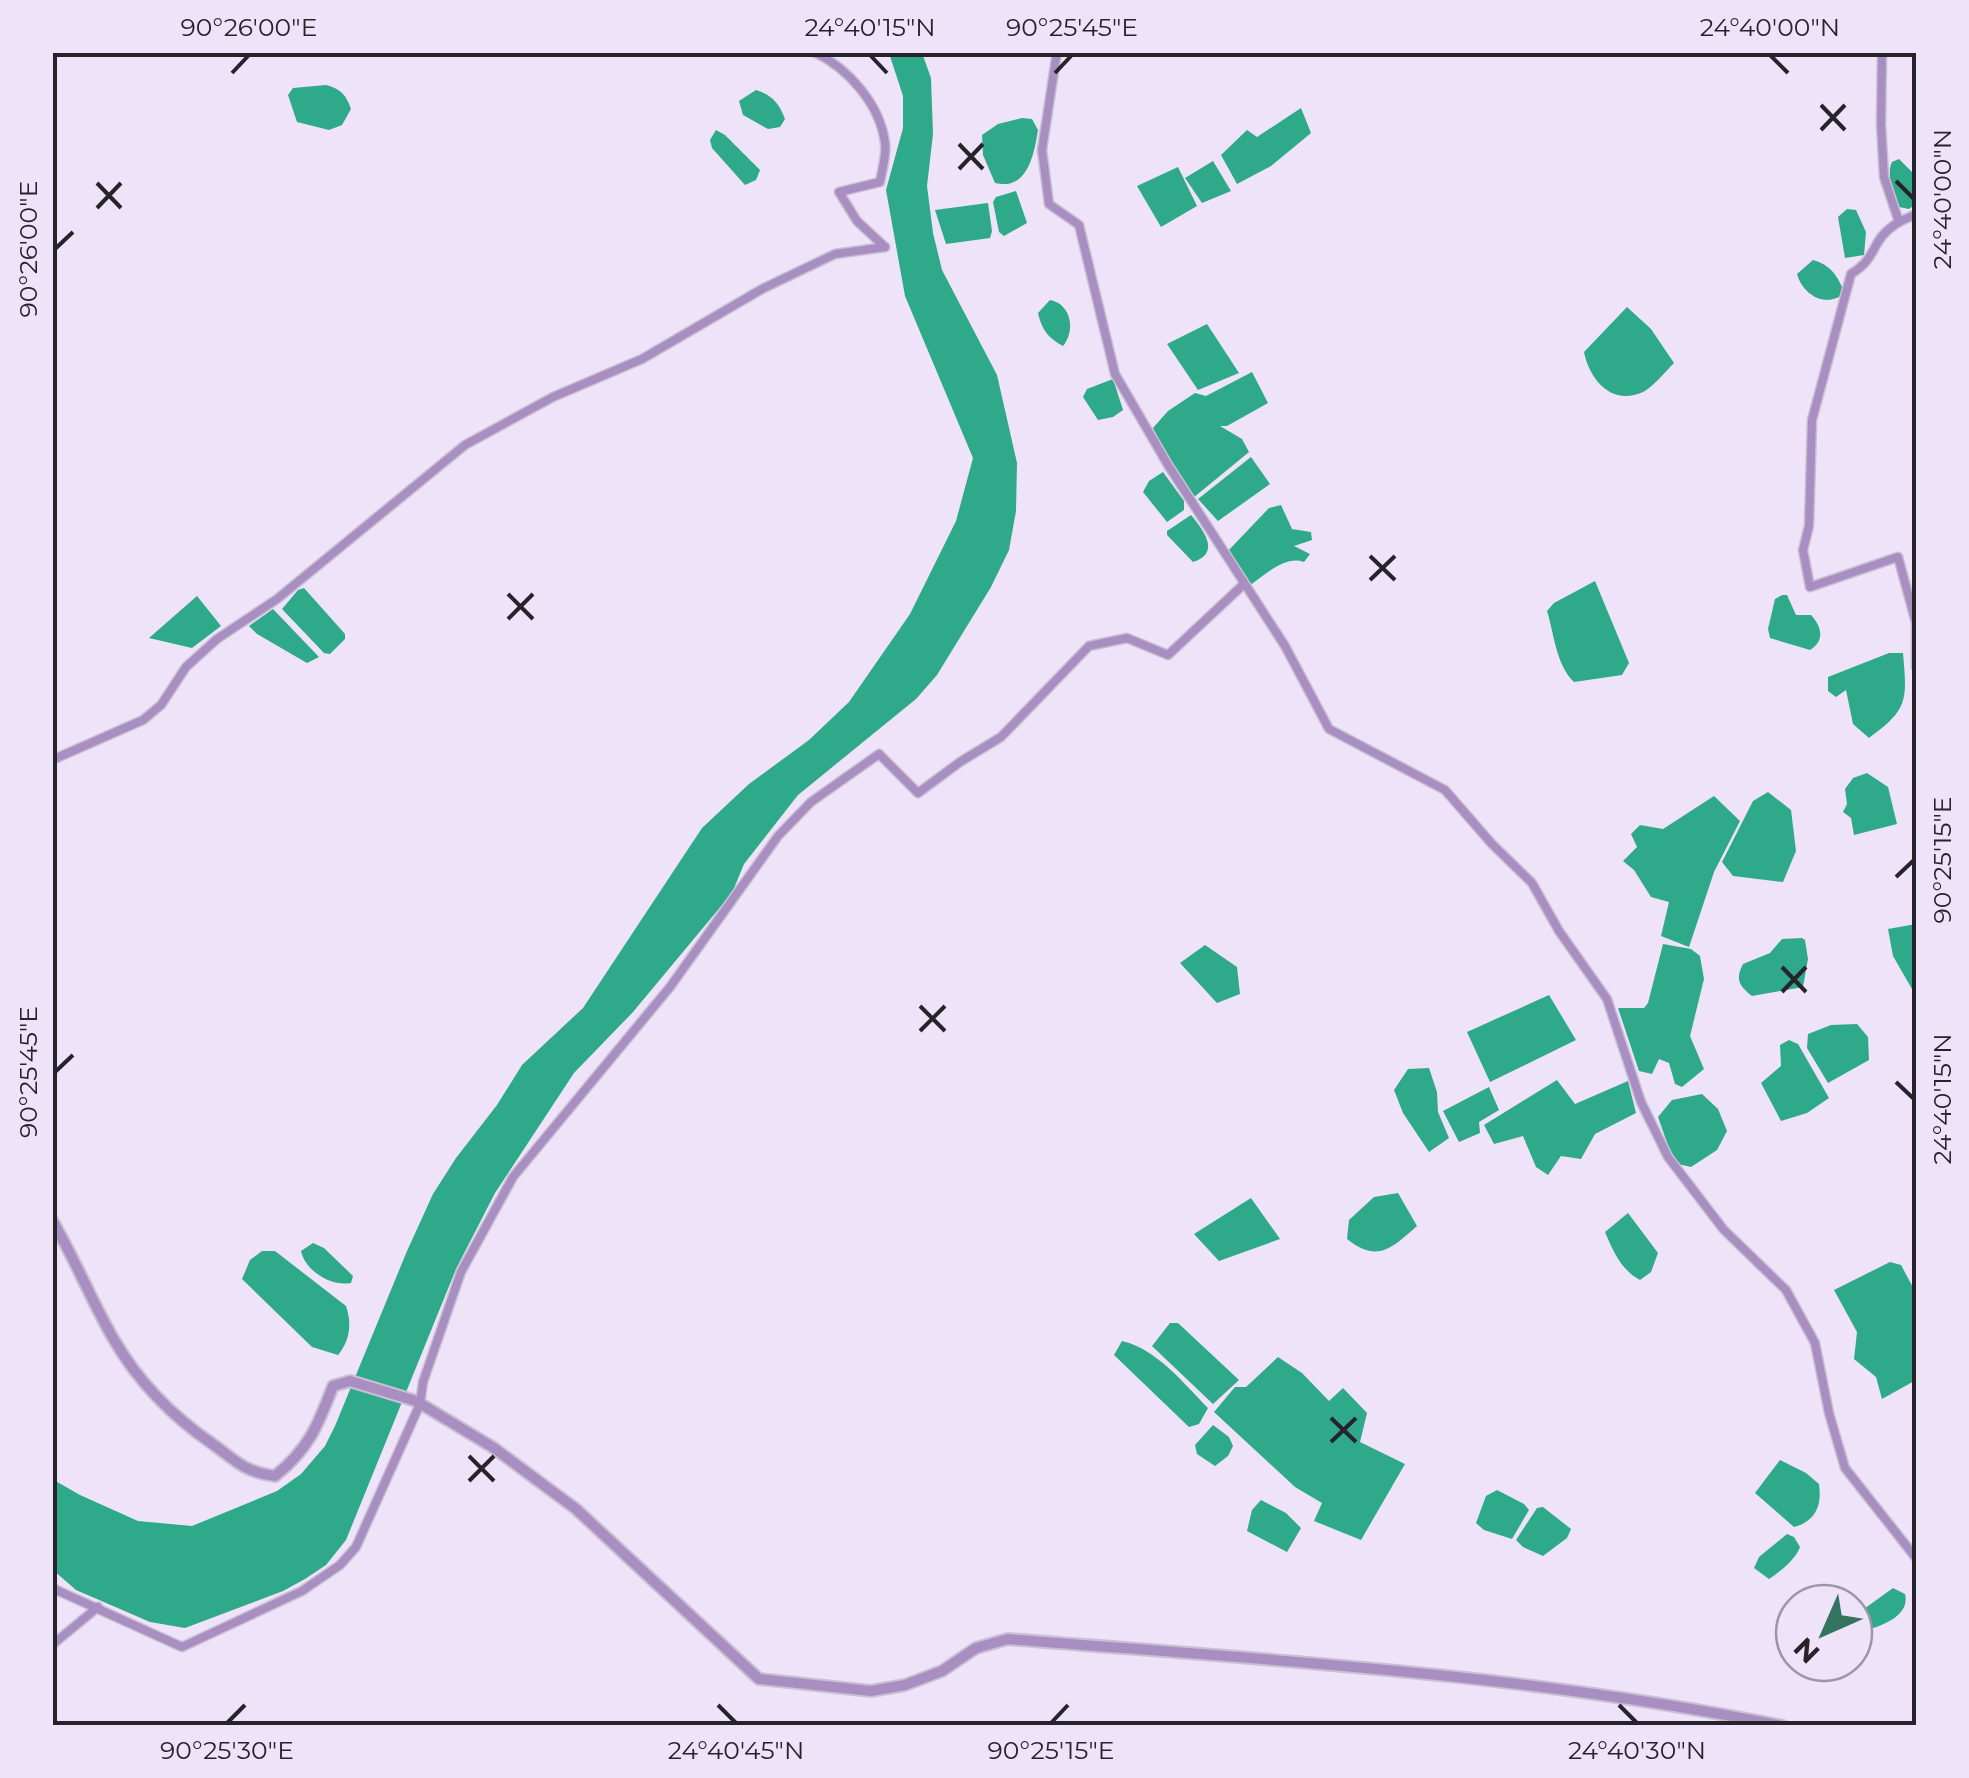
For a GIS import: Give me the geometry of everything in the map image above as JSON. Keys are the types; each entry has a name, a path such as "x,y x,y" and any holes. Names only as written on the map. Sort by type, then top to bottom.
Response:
{"street":[{"path":"52,760 155,711 186,667 217,639 292,587 465,445 553,397 642,359 762,289 820,261 835,254 885,247 858,222 839,192 880,182 885,143 867,96 831,60 814,52"},
{"path":"1058,52 1043,138 1049,204 1079,225 1115,374 1286,646 1329,729 1445,790 1532,883 1607,999 1642,1102 1668,1157 1724,1230 1786,1290 1815,1343 1845,1468 1916,1558"},
{"path":"1882,52 1880,124 1884,178 1899,222"},
{"path":"1916,214 1880,233 1871,262 1852,274 1812,420 1809,526 1803,550 1810,588 1898,557 1916,623 1916,666"},
{"path":"52,1588 182,1646 323,1579 356,1547 367,1527 418,1402 461,1272 513,1178 670,986 778,836 811,802 879,754 918,794 1001,737 1089,646 1127,638 1168,655 1244,584"},
{"path":"52,1220 76,1259 114,1339 151,1391 181,1422 252,1472 275,1476 294,1460 310,1442 333,1386 350,1381 418,1402 494,1448 576,1509 759,1679 871,1690 905,1685 942,1671 976,1648 1008,1639 1448,1675 1716,1712 1784,1726"},
{"path":"52,1645 98,1608"}],"shaded area":[{"path":"889,53 922,53 931,78 933,134 927,186 933,233 942,270 997,375 1017,463 1016,511 1009,550 991,587 937,675 916,699 798,795 744,864 732,893 633,1012 574,1073 495,1193 456,1269 346,1540 326,1565 283,1591 185,1628 150,1622 76,1590 53,1570 52,1479 138,1521 192,1526 277,1491 301,1474 325,1446 407,1251 433,1194 456,1158 522,1065 583,1008 702,828 849,702 910,614 956,521 973,458 905,296 886,190 903,128 903,96"},
{"path":"326,85 345,96 351,109 342,125 329,130 297,122 288,95 293,88"},
{"path":"756,90 777,104 785,119 780,127 768,129 743,115 739,101"},
{"path":"1301,108 1311,133 1271,166 1237,184 1221,155 1247,130 1257,137"},
{"path":"1032,119 1038,130 1031,159 1015,181 995,183 983,155 982,135 998,124"},
{"path":"716,130 760,170 756,180 745,185 712,148 710,140"},
{"path":"1899,159 1916,176 1916,204 1909,209 1899,207 1891,184 1890,167"},
{"path":"1213,161 1231,191 1202,203 1185,178"},
{"path":"1178,167 1197,206 1161,227 1137,186"},
{"path":"1016,191 1027,223 1004,236 999,232 993,202 996,197"},
{"path":"988,203 990,238 946,244 935,210"},
{"path":"1847,209 1856,210 1866,232 1864,255 1845,258 1838,217"},
{"path":"1813,260 1835,275 1843,289 1839,297 1825,300 1813,296 1803,286 1797,274"},
{"path":"1050,300 1063,307 1069,318 1069,333 1063,346 1046,333 1038,313"},
{"path":"1627,307 1651,329 1674,363 1643,392 1621,396 1596,380 1584,352"},
{"path":"1207,324 1239,373 1198,390 1167,344"},
{"path":"1252,372 1268,403 1227,426 1220,426 1242,439 1249,452 1193,498 1153,428 1168,411 1195,393 1206,396"},
{"path":"1113,379 1123,410 1098,420 1083,397 1087,389"},
{"path":"1251,457 1270,484 1218,521 1198,499"},
{"path":"1163,472 1184,501 1184,510 1167,522 1143,492 1149,481"},
{"path":"1281,505 1292,529 1311,532 1312,540 1294,546 1310,554 1304,562 1290,561 1275,567 1249,586 1227,552 1269,508"},
{"path":"1191,515 1208,547 1193,562 1167,535 1167,531"},
{"path":"1595,581 1629,663 1622,675 1574,682 1559,658 1547,611 1554,603"},
{"path":"304,588 345,634 330,654 324,653 282,609"},
{"path":"1787,595 1796,615 1811,615 1818,624 1820,638 1810,650 1770,638 1768,629 1775,599"},
{"path":"197,596 221,626 192,648 149,638"},
{"path":"273,609 319,657 307,663 249,626"},
{"path":"1889,653 1903,653 1905,693 1892,719 1869,738 1853,724 1846,690 1836,697 1828,691 1828,677"},
{"path":"1867,773 1888,787 1897,824 1854,835 1851,818 1843,812 1847,804 1845,789 1853,778"},
{"path":"1768,792 1791,810 1796,851 1783,882 1733,876 1722,862 1753,801"},
{"path":"1714,796 1740,821 1714,872 1689,947 1661,936 1669,902 1651,897 1634,870 1623,861 1637,847 1631,834 1640,825 1663,829"},
{"path":"1916,924 1916,996 1893,956 1888,929"},
{"path":"1802,938 1808,959 1803,987 1752,996 1744,989 1739,978 1743,964 1770,953 1782,939"},
{"path":"1663,944 1691,949 1700,956 1704,979 1690,1036 1704,1069 1682,1087 1675,1084 1669,1063 1659,1059 1652,1074 1639,1071 1618,1008 1644,1008 1648,1003"},
{"path":"1205,945 1237,967 1240,994 1217,1003 1180,963"},
{"path":"1549,995 1576,1040 1490,1082 1467,1032"},
{"path":"1857,1024 1868,1037 1869,1060 1828,1083 1807,1048 1808,1034 1831,1025"},
{"path":"1789,1040 1798,1044 1829,1098 1807,1113 1781,1121 1761,1083 1781,1066 1780,1045"},
{"path":"1429,1068 1437,1092 1438,1112 1449,1138 1429,1152 1403,1113 1394,1090 1408,1069"},
{"path":"1557,1080 1575,1104 1628,1081 1636,1113 1595,1134 1581,1159 1561,1156 1548,1175 1536,1167 1523,1136 1494,1144 1484,1125"},
{"path":"1489,1087 1499,1110 1479,1122 1480,1133 1459,1142 1443,1111"},
{"path":"1702,1094 1718,1109 1727,1131 1717,1150 1691,1167 1678,1164 1658,1117 1672,1100"},
{"path":"1398,1193 1417,1226 1384,1250 1367,1250 1347,1239 1349,1220 1374,1197"},
{"path":"1251,1198 1280,1239 1219,1261 1194,1234"},
{"path":"1628,1213 1658,1253 1651,1272 1640,1280 1623,1265 1605,1232"},
{"path":"313,1243 324,1248 353,1276 351,1283 328,1280 308,1265 301,1251"},
{"path":"262,1251 275,1251 346,1306 349,1332 338,1355 312,1347 242,1279 250,1260"},
{"path":"1890,1262 1901,1265 1916,1293 1916,1380 1882,1399 1876,1377 1854,1359 1857,1332 1834,1290"},
{"path":"1170,1323 1178,1323 1239,1380 1213,1404 1152,1346"},
{"path":"1122,1341 1158,1359 1208,1408 1199,1424 1189,1427 1114,1355"},
{"path":"1278,1357 1302,1373 1329,1401 1343,1388 1367,1413 1360,1442 1405,1464 1361,1540 1314,1521 1322,1503 1295,1487 1214,1412 1235,1387 1246,1387"},
{"path":"1213,1425 1229,1437 1233,1446 1215,1466 1197,1454 1195,1445"},
{"path":"1780,1460 1819,1484 1816,1511 1808,1521 1794,1527 1755,1493"},
{"path":"1497,1490 1529,1510 1512,1539 1484,1530 1476,1523 1486,1496"},
{"path":"1261,1500 1286,1513 1301,1528 1287,1552 1247,1531 1252,1510"},
{"path":"1543,1507 1571,1529 1567,1538 1543,1556 1516,1540 1537,1508"},
{"path":"1787,1534 1800,1547 1791,1561 1769,1579 1754,1568 1759,1557"},
{"path":"1893,1588 1905,1594 1906,1601 1900,1613 1874,1627 1874,1602"}]}
